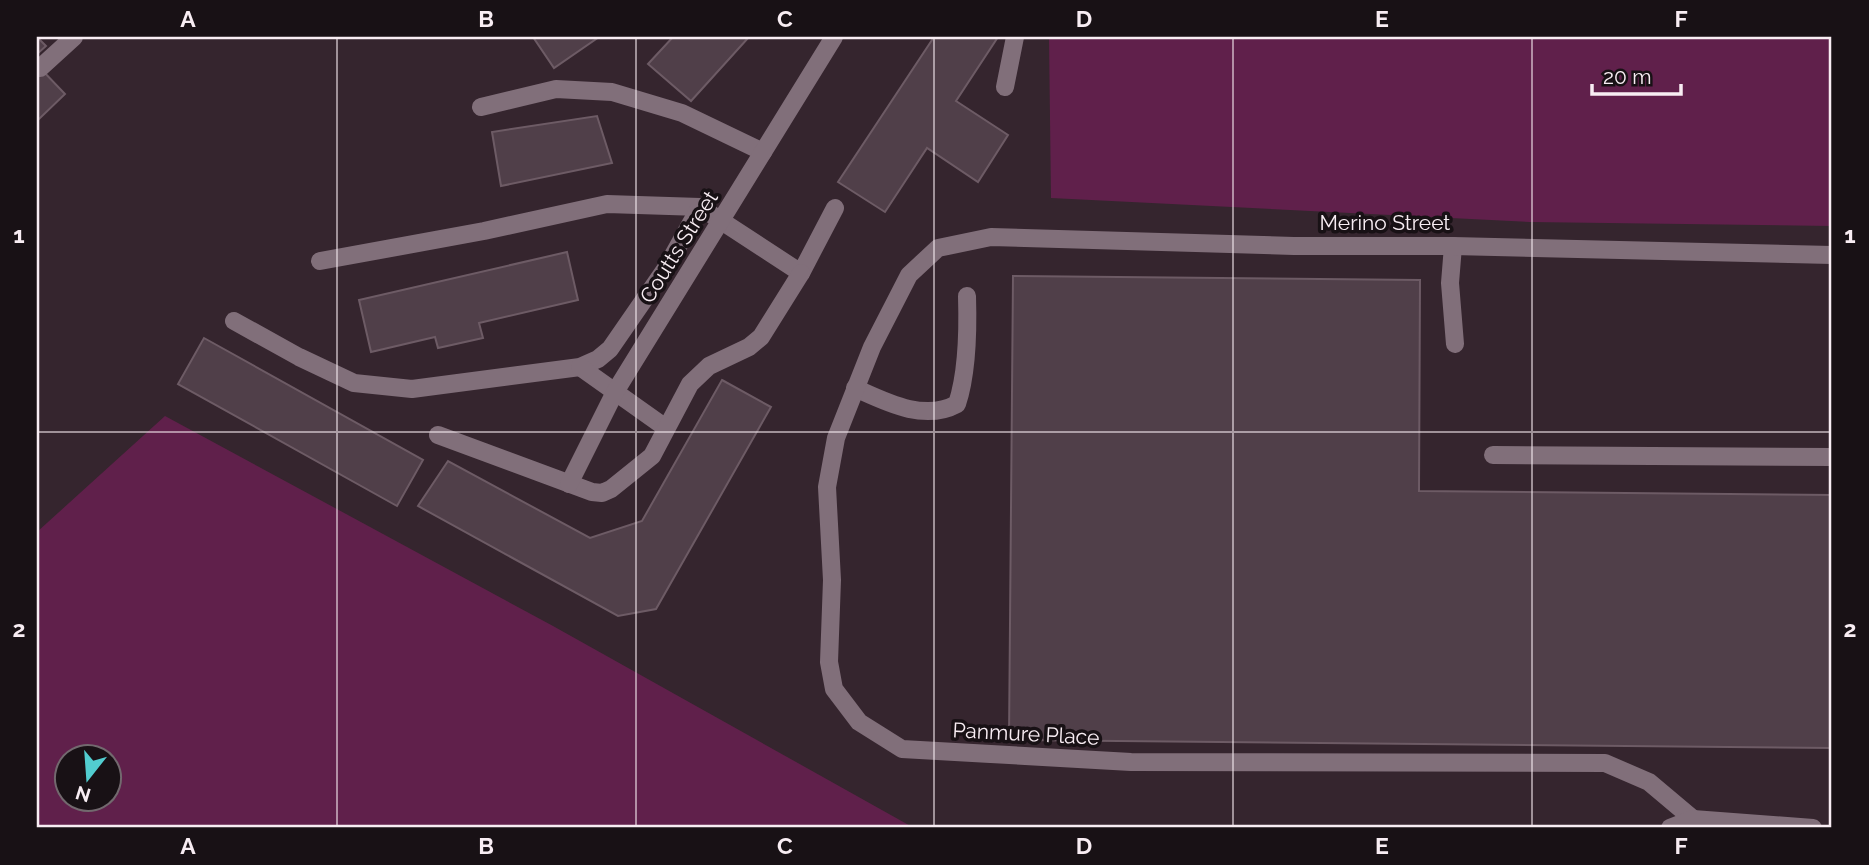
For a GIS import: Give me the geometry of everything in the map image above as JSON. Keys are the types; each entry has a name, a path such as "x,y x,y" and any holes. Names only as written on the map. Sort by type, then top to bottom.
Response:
{"lane":[{"path":"40,68 74,37"},
{"name":"Coutts Street","path":"569,484 615,392 834,37"},
{"path":"1005,87 1015,37"},
{"path":"481,107 556,89 611,92 682,113 764,152"},
{"path":"320,261 484,231 607,204 700,207 801,274"},
{"path":"234,321 299,358 354,383 412,389 580,367 598,359 610,349 666,268 700,207"},
{"path":"438,435 592,492 611,489 652,456 690,384 709,366 749,347 761,337 801,274 835,208"},
{"name":"Merino Street","path":"938,248 991,237 1294,246 1453,246 1832,255"},
{"path":"1453,246 1450,283 1455,344"},
{"name":"Panmure Place","path":"938,248 909,275 872,347 836,438 827,487 832,580 829,662 834,689 859,722 902,749 1131,762 1605,764 1650,782 1693,819"},
{"path":"855,388 889,403 920,411 946,410 957,404 961,394 965,353 967,296"},
{"path":"580,367 666,428"},
{"path":"1493,454 1832,457"},
{"path":"1670,828 1693,819 1813,828"}],"shaded area":[{"path":"1049,37 1832,37 1832,226 1530,222 1051,198"},
{"path":"165,416 553,626 914,828 37,828 37,532"}],"building":[{"path":"37,37 46,46 37,54"},
{"path":"533,37 599,37 554,68"},
{"path":"673,37 749,37 691,101 648,64"},
{"path":"934,37 998,37 956,101 1008,135 978,182 927,148 885,212 838,182"},
{"path":"37,60 40,68 65,94 37,121"},
{"path":"597,116 612,163 501,186 492,132"},
{"path":"567,252 578,300 479,323 483,338 438,348 435,337 371,352 359,300"},
{"path":"1013,276 1420,280 1419,491 1832,495 1832,748 1009,740"},
{"path":"204,338 423,460 397,506 178,384"},
{"path":"722,380 771,407 656,609 618,616 418,506 448,461 590,538 642,521"}]}
